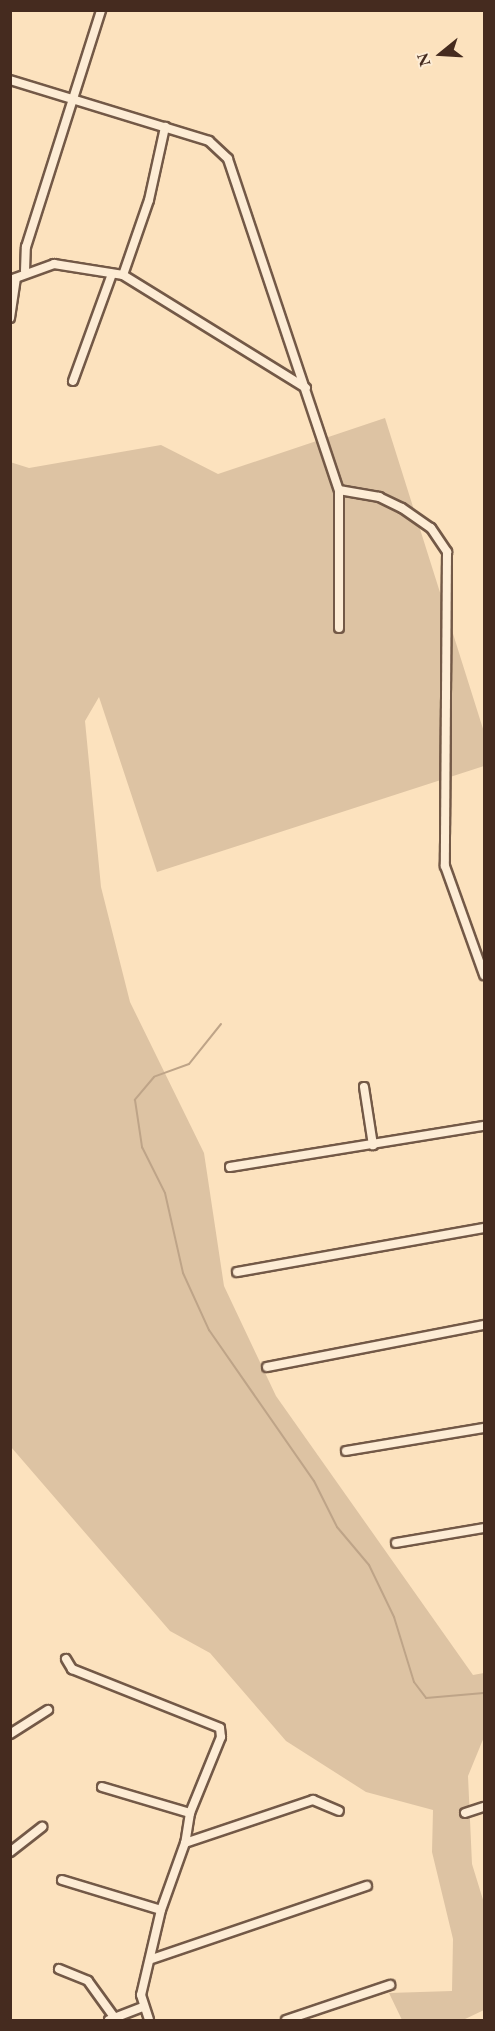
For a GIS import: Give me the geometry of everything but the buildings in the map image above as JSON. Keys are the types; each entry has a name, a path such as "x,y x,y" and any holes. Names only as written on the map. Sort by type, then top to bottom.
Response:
{"street":[{"path":"25,271 26,247 76,99 101,10"},
{"path":"10,80 209,141 228,159 339,490 339,628"},
{"path":"123,275 149,200 165,127"},
{"path":"10,318 13,279 25,271 54,264 123,275 306,388"},
{"path":"73,381 112,274"},
{"path":"339,490 379,497 402,508 431,528 447,552 445,866 484,975"},
{"path":"364,1087 373,1146"},
{"path":"230,1167 373,1146 484,1126"},
{"path":"237,1272 484,1228"},
{"path":"267,1367 484,1325"},
{"path":"346,1451 484,1428"},
{"path":"396,1543 484,1528"},
{"path":"66,1659 72,1669 220,1728 221,1737 190,1813 185,1843 161,1910 143,2007 149,2020"},
{"path":"10,1734 48,1710"},
{"path":"102,1787 190,1813"},
{"path":"185,1843 313,1800 339,1811"},
{"path":"465,1813 484,1807"},
{"path":"10,1852 42,1827"},
{"path":"62,1880 161,1910"},
{"path":"152,1959 367,1886"},
{"path":"59,1969 88,1980 111,2019 143,2007"},
{"path":"286,2020 390,1985"}],"shaded area":[{"path":"385,418 484,732 484,766 157,872 99,697 85,721 101,887 130,1002 204,1153 224,1286 276,1396 473,1675 484,1673 484,1737 468,1776 472,1864 484,1903 484,2010 463,2020 402,2020 389,1993 452,1991 453,1939 432,1852 433,1810 366,1792 286,1741 210,1653 170,1631 11,1447 10,462 29,468 161,445 218,474"}],"waterway":[{"path":"221,1024 189,1064 154,1077 135,1100 142,1147 165,1193 183,1273 209,1330 314,1481 337,1527 369,1565 394,1617 414,1682 426,1698 484,1693"}]}
